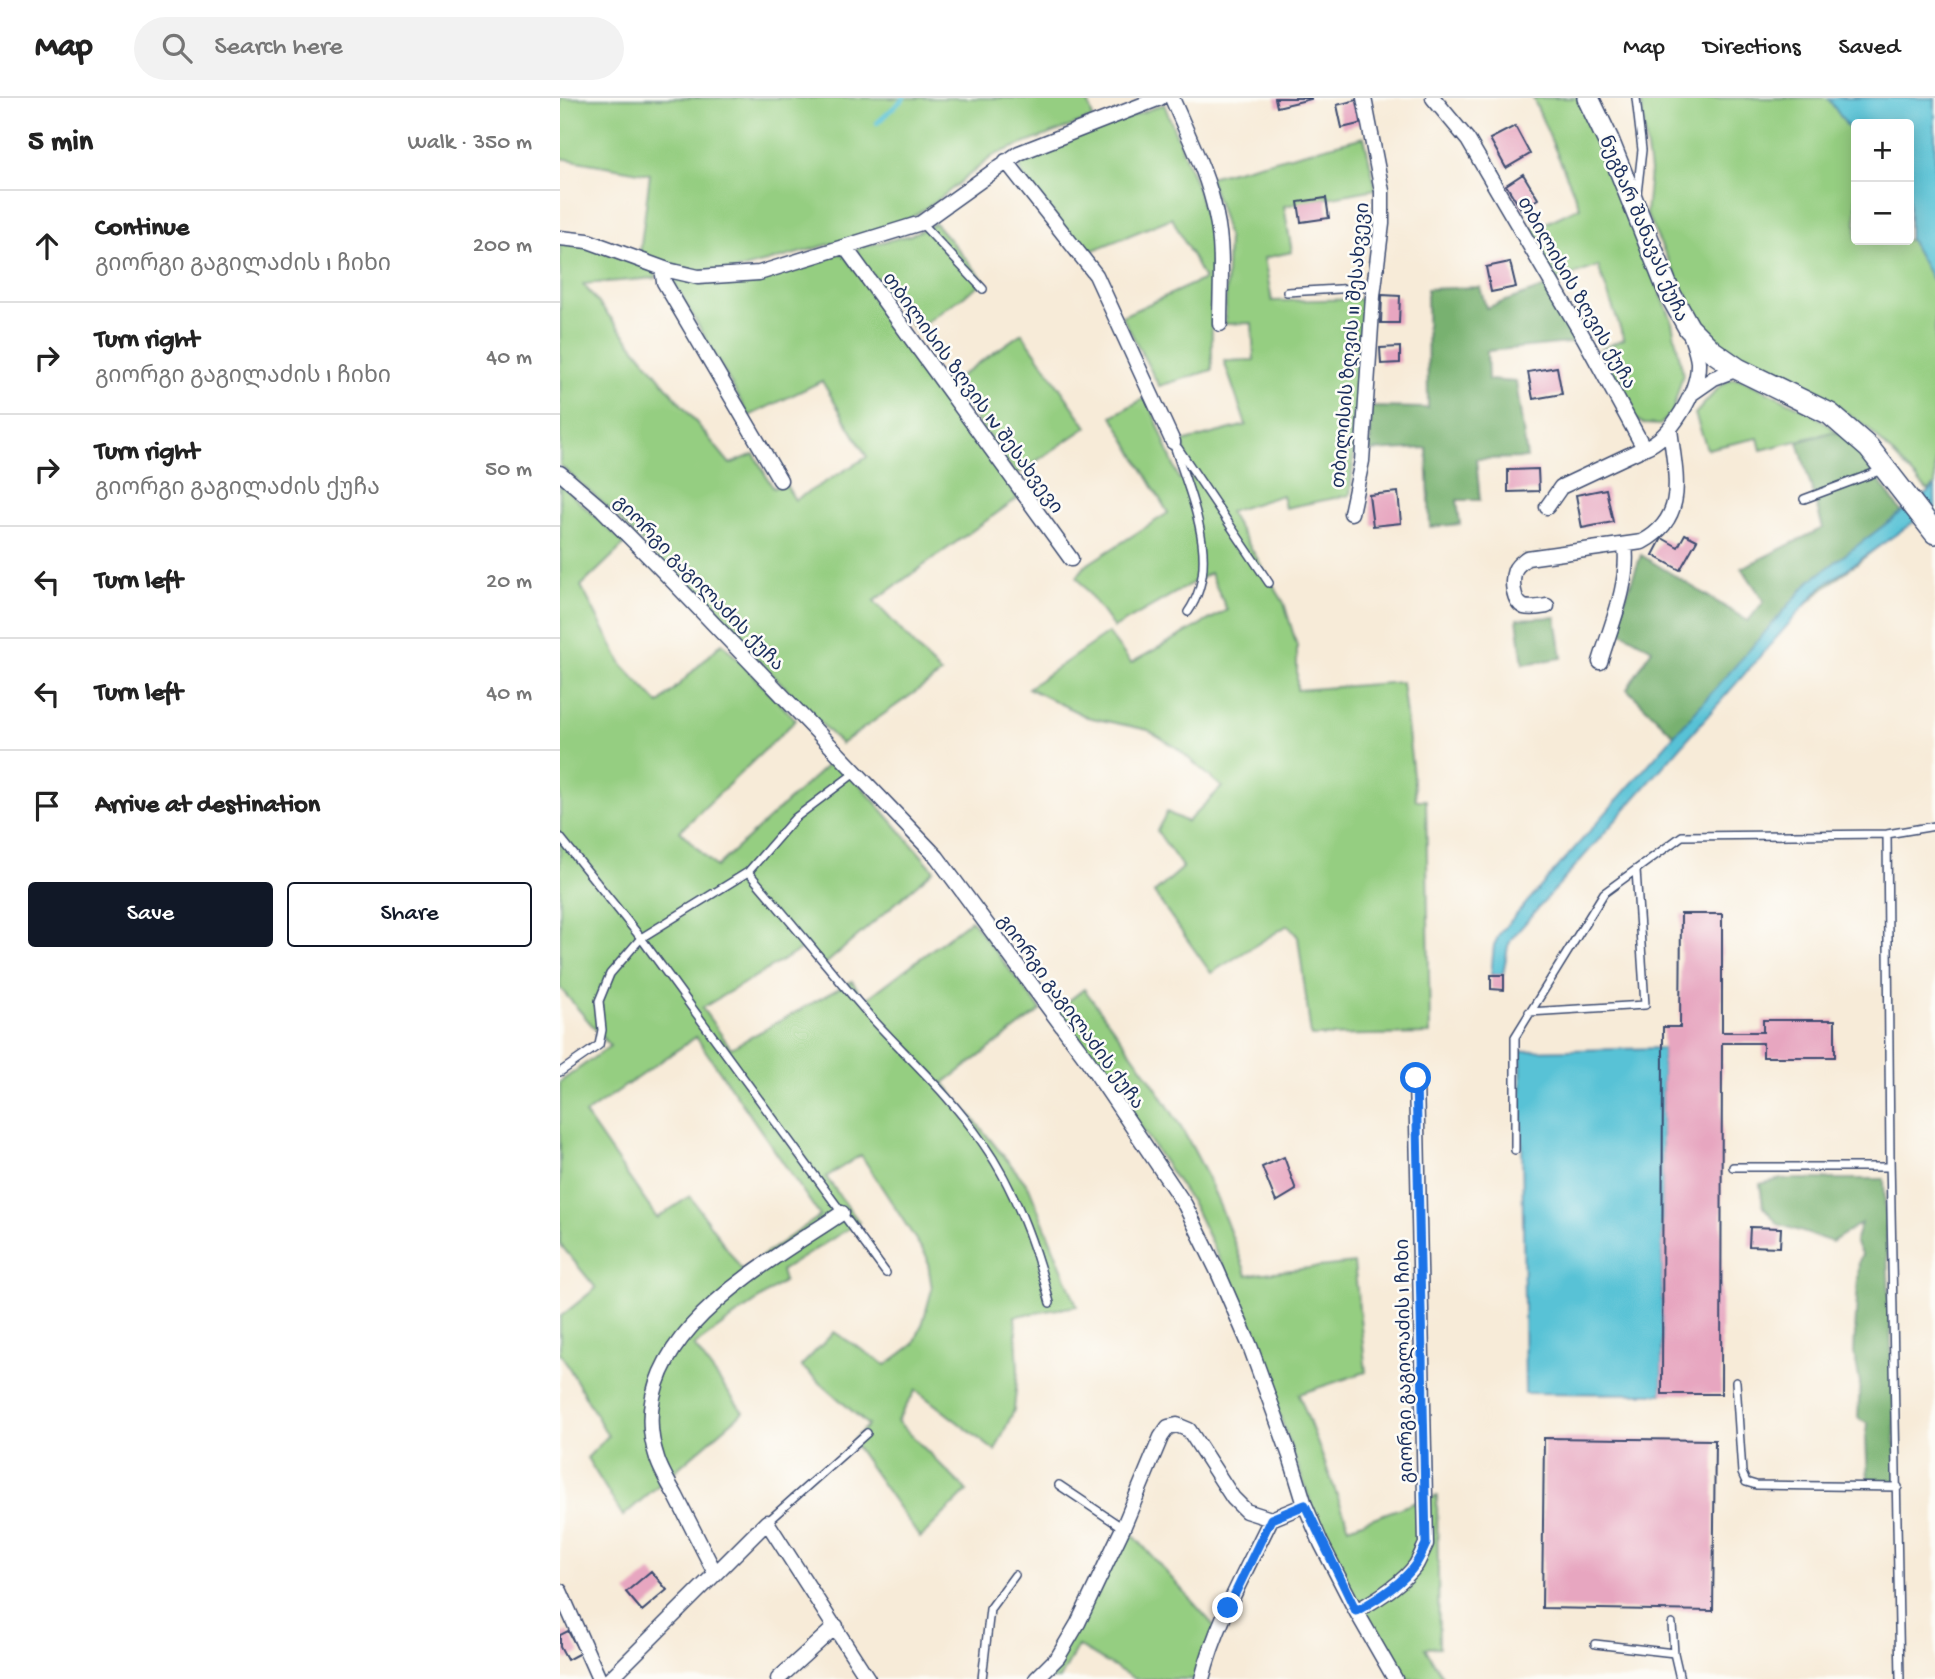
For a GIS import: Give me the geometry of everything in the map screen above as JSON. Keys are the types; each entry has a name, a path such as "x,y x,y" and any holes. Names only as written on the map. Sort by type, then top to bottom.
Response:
{"main road":[{"name":"ნუგზარ შანავას ქუჩა","path":"1588,98 1608,140 1669,292 1689,328 1712,351 1738,369 1830,414 1869,448 1934,531"}],"street":[{"path":"560,238 588,241 698,278 759,273 921,223 1019,153 1160,98"},
{"path":"1172,98 1208,184 1216,216 1220,245 1220,324"},
{"name":"თბილისის ზღვის II შესახვევი","path":"1351,513 1362,461 1374,287 1382,224 1382,191 1364,98"},
{"name":"თბილისის ზღვის ქუჩა","path":"1433,98 1468,140 1584,338 1644,448"},
{"path":"1006,161 1096,275 1173,442"},
{"name":"თბილისის ზღვის IV შესახვევი","path":"845,247 1071,559"},
{"path":"662,268 664,282 780,480"},
{"path":"1547,507 1561,487 1656,443 1670,429 1691,394 1698,363 1689,328"},
{"path":"1691,394 1714,378 1738,369"},
{"path":"1547,606 1528,608 1521,606 1515,598 1514,575 1519,564 1527,558 1642,542 1654,536 1671,517 1675,504 1670,429"},
{"name":"გიორგი გაგილაძის ქუჩა","path":"560,473 602,509 937,858 1088,1061 1185,1205 1250,1346 1305,1505 1356,1611 1395,1679"},
{"path":"1600,662 1624,581 1627,560 1625,545"},
{"name":"გიორგი გაგილაძის I ჩიხი","path":"1356,1611 1371,1603 1415,1566 1426,1544 1416,1078"},
{"path":"715,1573 657,1459 651,1432 651,1404 661,1371 686,1330 726,1293 842,1213"},
{"path":"1036,1679 1058,1657 1079,1623 1161,1437 1168,1427 1177,1425 1189,1430 1233,1498 1246,1511 1271,1519 1305,1505"},
{"path":"1202,1679 1228,1608 1271,1519"},
{"path":"610,1679 767,1522 869,1679"},
{"path":"560,1591 599,1679"},
{"path":"778,1679 836,1626"}],"lane":[{"path":"1635,208 1642,150 1636,98"},
{"path":"921,223 983,289"},
{"path":"1287,292 1374,287"},
{"path":"1173,442 1269,583"},
{"path":"1173,442 1201,536 1204,575 1197,598 1188,612"},
{"path":"1804,499 1886,468"},
{"path":"560,1072 599,1045 603,1030 599,1001 610,974 641,938 748,872 795,818 856,772"},
{"path":"1515,1150 1515,1037 1604,893 1682,836 1887,834 1935,826"},
{"path":"1887,834 1890,1167 1900,1679"},
{"path":"560,837 641,938 886,1273"},
{"path":"1529,1012 1645,1005 1636,870"},
{"path":"748,872 870,1016 936,1086 981,1140 1013,1197 1038,1257 1050,1303"},
{"path":"1733,1167 1890,1167"},
{"path":"1736,1382 1742,1473 1746,1482 1756,1485 1898,1487"},
{"path":"767,1522 867,1433"},
{"path":"1059,1485 1123,1528"},
{"path":"982,1679 990,1609 1015,1575"},
{"path":"1672,1624 1674,1653 1680,1679"},
{"path":"1595,1644 1674,1653"}],"green space":[{"path":"560,98 1087,98 1093,118 994,155 938,200 909,219 881,230 734,271 697,272 640,253 650,174 560,158"},
{"path":"1533,98 1580,98 1671,318 1683,374 1672,413 1660,425 1644,424 1633,418 1599,350 1624,339 1598,266 1557,281 1527,232 1580,207"},
{"path":"1640,98 1828,98 1851,132 1851,245 1914,245 1914,182 1935,218 1935,485 1928,491 1868,428 1820,394 1751,365 1716,339 1694,313 1646,214 1650,171"},
{"path":"1164,104 1196,184 1211,235 1212,370 1159,386 1122,316 1204,279 1172,218 1086,253 1022,175 1020,167 1026,156"},
{"path":"1364,137 1376,189 1284,206 1292,252 1264,258 1272,301 1367,299 1350,495 1285,508 1282,495 1229,512 1284,603 1297,646 1297,690 1402,682 1416,800 1426,800 1430,1034 1311,1036 1298,937 1288,925 1211,973 1154,893 1183,868 1157,831 1167,812 1187,822 1222,787 1177,748 1148,730 1087,717 1028,688 1108,633 1131,663 1227,610 1210,573 1114,628 1077,577 1085,566 1168,513 1112,416 1147,397 1179,479 1194,478 1182,442 1246,425 1224,361 1254,360 1252,323 1225,324 1228,239 1209,177"},
{"path":"935,223 985,281 915,330 857,255 857,248 911,235"},
{"path":"560,243 589,246 656,271 656,278 583,284 730,464 754,454 773,488 786,485 795,500 867,457 822,381 749,416 671,277 716,284 750,281 839,253 844,254 1018,498 874,601 941,674 841,744 606,506 560,465"},
{"path":"1548,286 1580,342 1487,351 1488,380 1516,382 1527,458 1476,459 1480,500 1457,500 1460,524 1430,527 1427,448 1370,451 1371,407 1428,408 1427,289 1480,287 1486,308"},
{"path":"1022,333 1087,427 1016,475 950,383"},
{"path":"1732,379 1741,379 1810,412 1839,433 1832,432 1761,450 1758,438 1707,449 1695,414 1721,385"},
{"path":"1832,432 1851,441 1909,523 1800,610 1682,743 1627,689 1652,649 1615,628 1641,555 1748,621 1764,601 1742,568 1823,528 1798,442"},
{"path":"560,484 625,544 581,586 623,666 659,704 722,643 796,720 680,831 716,867 836,757 934,870 822,967 807,946 702,1008 731,1048 852,981 865,1000 971,920 1041,1010 944,1083 1029,1187 1077,1306 1015,1316 1018,1369 1014,1410 995,1451 916,1390 897,1421 967,1491 920,1538 852,1441 868,1425 801,1366 834,1332 886,1365 914,1344 923,1322 932,1289 927,1257 861,1155 826,1177 859,1222 781,1271 784,1281 694,1346 743,1412 623,1516 587,1458 608,1436 560,1352 560,1317 596,1288 560,1244 560,1082 610,1046 560,988","holes":["696,1037 820,1216 742,1270 690,1196 657,1218 585,1114"]},
{"path":"1556,617 1562,658 1523,664 1517,619"},
{"path":"1084,989 1179,1124 1205,1172 1247,1275 1354,1263 1366,1372 1299,1394 1349,1527 1437,1496 1439,1647 1425,1648 1444,1679 1401,1679 1352,1592 1313,1509 1224,1269 1193,1205 1093,1056 1057,1010"},
{"path":"1781,1179 1884,1179 1897,1483 1868,1480 1868,1424 1858,1418 1860,1382 1854,1353 1859,1261 1862,1255 1855,1242 1861,1223 1832,1242 1778,1224 1763,1206 1760,1184"},
{"path":"1127,1528 1216,1628 1198,1679 1135,1679 1078,1646 1060,1679 1040,1679"}],"water":[{"path":"1828,98 1935,98 1935,285 1913,245 1914,119 1851,119 1851,132"},
{"path":"1935,487 1935,507 1821,587 1512,938 1503,975 1491,975 1494,945 1500,933 1810,581"},
{"path":"1663,1048 1662,1394 1525,1393 1521,1051"}],"building":[{"path":"1275,98 1311,98 1311,99 1277,107"},
{"path":"1357,100 1363,123 1342,128 1337,105"},
{"path":"1515,126 1530,154 1506,168 1490,139"},
{"path":"1523,174 1538,199 1521,209 1506,185"},
{"path":"1326,198 1329,218 1301,222 1298,202"},
{"path":"1510,262 1516,287 1491,292 1486,267"},
{"path":"1382,295 1400,296 1399,323 1381,323"},
{"path":"1400,347 1400,363 1381,364 1380,348"},
{"path":"1557,367 1562,394 1533,399 1528,372"},
{"path":"1538,469 1539,491 1508,492 1508,470"},
{"path":"1606,489 1613,522 1582,528 1576,495"},
{"path":"1398,492 1401,523 1373,526 1369,495"},
{"path":"1685,534 1697,540 1680,570 1653,555 1662,538 1678,547"},
{"path":"1681,914 1722,914 1722,1032 1763,1032 1763,1020 1835,1020 1835,1057 1763,1057 1763,1043 1722,1043 1721,1394 1662,1394 1663,1027 1680,1027"},
{"path":"1491,975 1504,975 1504,990 1491,989"},
{"path":"1284,1157 1296,1190 1276,1202 1262,1167"},
{"path":"1750,1227 1781,1228 1780,1247 1749,1246"},
{"path":"1544,1438 1715,1440 1713,1611 1542,1608"},
{"path":"651,1571 667,1590 642,1611 626,1592"},
{"path":"568,1631 580,1653 567,1660 560,1647 560,1635"}],"waterway":[{"path":"877,123 904,98"}],"route":[{"path":"1228,1608 1271,1519 1305,1505 1356,1611 1371,1603 1415,1566 1426,1544 1416,1078"}]}
